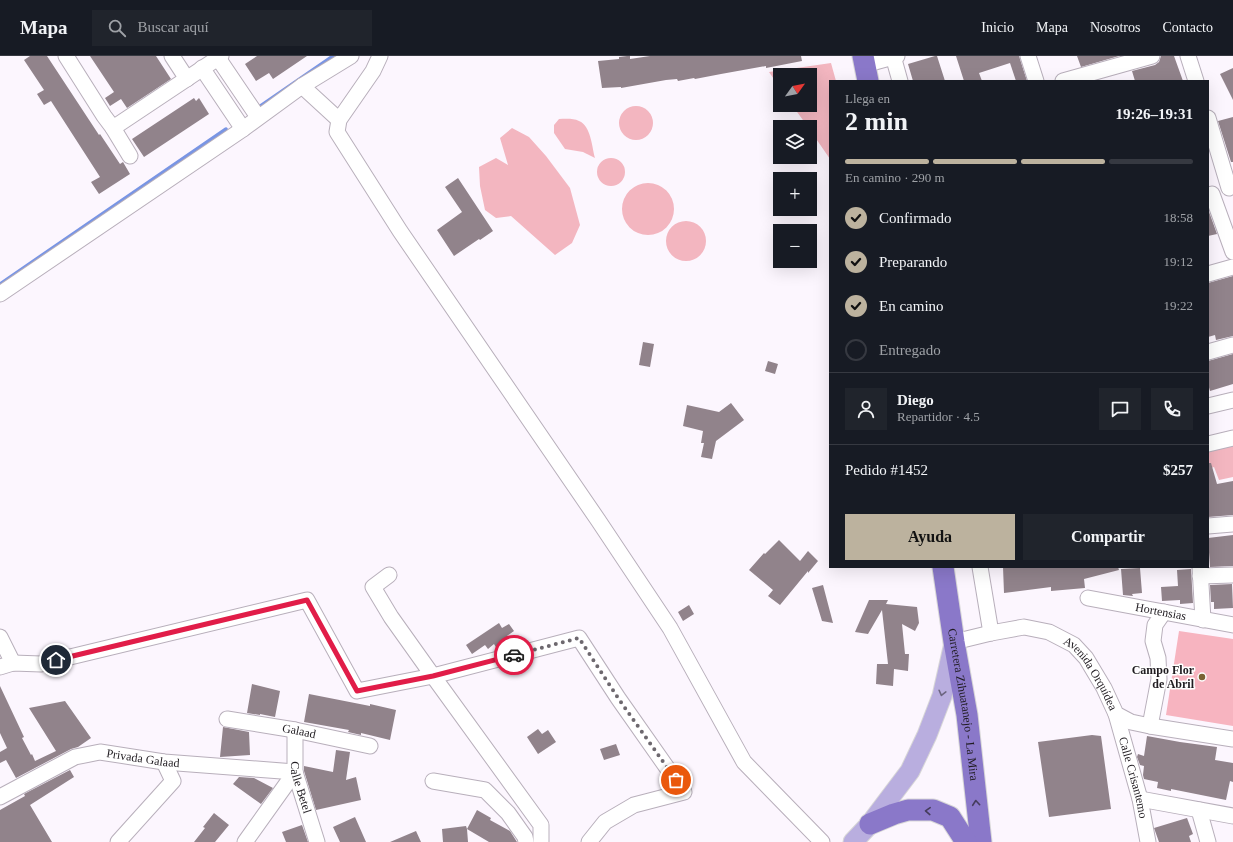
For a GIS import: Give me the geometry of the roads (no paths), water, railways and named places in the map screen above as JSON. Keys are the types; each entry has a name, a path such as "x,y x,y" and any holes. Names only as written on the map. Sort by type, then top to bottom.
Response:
{"highway":[{"name":"Carretera Zihuatanejo - La Mira","path":"943,568 968,722 981,842"},
{"path":"870,824 908,810 933,810 950,817 966,842"}],"main road":[{"path":"853,842 870,824 910,771 927,735 942,696 954,642"}],"street":[{"path":"66,56 130,156"},
{"path":"172,56 187,79"},
{"path":"0,294 243,129 302,86 351,56"},
{"path":"380,56 373,71 339,120 336,132 400,230 670,628 744,762 822,842"},
{"path":"865,67 895,56 900,80"},
{"path":"1028,56 1036,80"},
{"path":"1067,80 1152,56"},
{"path":"113,128 219,57 258,117"},
{"path":"1190,57 1196,80"},
{"path":"202,68 243,129"},
{"path":"302,86 339,120"},
{"path":"1209,121 1231,188 1210,195 1233,252"},
{"path":"1209,274 1233,267"},
{"path":"1209,352 1233,344"},
{"path":"1209,406 1233,400"},
{"path":"1209,444 1233,438"},
{"path":"1209,526 1233,524"},
{"path":"980,568 991,633"},
{"path":"1203,620 1200,572 1233,575"},
{"path":"389,575 373,587 391,617 541,825 541,842"},
{"name":"Hortensias","path":"1088,598 1233,625"},
{"path":"0,637 6,665 41,664 307,600 357,691 433,676 579,638 618,698 684,792 634,805 605,822 589,842"},
{"path":"1150,726 1159,680 1158,658 1153,641 1155,625 1164,612"},
{"name":"Avenida Orquídea","path":"954,642 1024,627 1049,632 1074,645 1086,658 1104,688 1116,714 1131,722 1233,739"},
{"name":"Calle Crisantemo","path":"1116,714 1140,799 1148,842"},
{"name":"Galaad","path":"227,719 296,730 370,746"},
{"name":"Calle Betel","path":"296,730 296,772 317,842"},
{"name":"Privada Galaad","path":"0,797 75,758 100,752 164,762 296,772"},
{"path":"118,842 173,781 164,762"},
{"path":"245,842 296,772"},
{"path":"434,781 485,790 508,813 525,837 526,842"},
{"path":"1140,799 1233,816"},
{"path":"1199,810 1208,842"}],"waterway":[{"path":"259,107 333,56"},
{"path":"0,284 226,129"}],"place":[{"name":"Campo Flor de Abril","path":"1202,677"}]}
